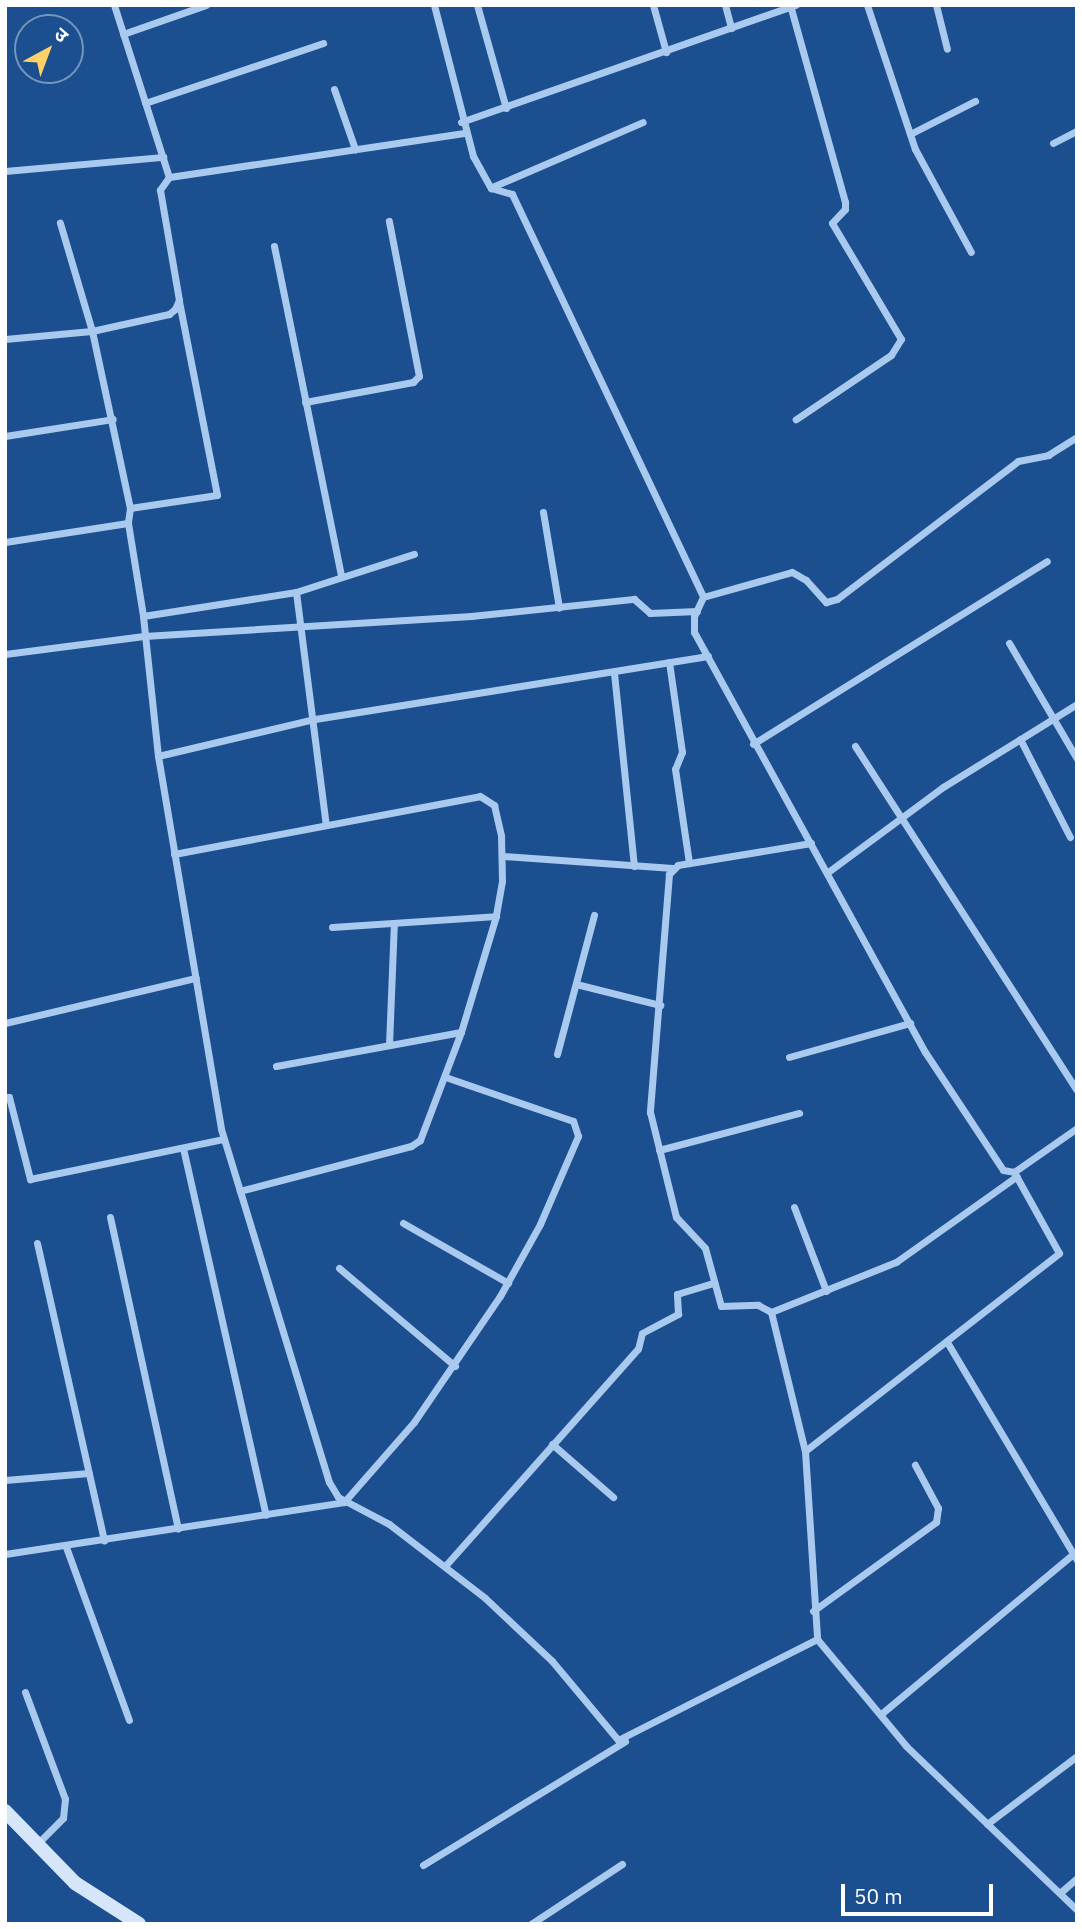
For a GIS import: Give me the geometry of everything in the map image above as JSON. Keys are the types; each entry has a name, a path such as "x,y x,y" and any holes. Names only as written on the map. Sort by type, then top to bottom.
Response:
{"main road":[{"path":"5,1811 75,1883 139,1924"}],"street":[{"path":"114,5 169,177"},
{"path":"123,34 206,5"},
{"path":"434,5 464,133 491,188 512,194 703,597 697,611 694,632 753,744 828,872 910,1023 1003,1170 1016,1174 1059,1253 805,1451"},
{"path":"477,5 506,108"},
{"path":"653,5 666,51"},
{"path":"725,5 731,28"},
{"path":"867,5 925,171 971,252"},
{"path":"936,5 947,49"},
{"path":"461,122 793,6 845,202 845,209 832,223 901,339 891,355 796,419"},
{"path":"145,103 323,43"},
{"path":"334,89 355,149"},
{"path":"910,134 975,101"},
{"path":"491,188 643,122"},
{"path":"1054,143 1077,131"},
{"path":"130,508 217,495 160,190 169,177 464,133"},
{"path":"5,171 163,157"},
{"path":"306,402 417,380 389,221"},
{"path":"60,223 93,331 130,508 128,523 143,616 158,756 224,1139 329,1482 344,1502 389,1524 445,1566 552,1661 609,1732 618,1740 627,1739"},
{"path":"274,246 341,576"},
{"path":"5,339 93,331 169,314 179,300"},
{"path":"5,436 113,419"},
{"path":"703,597 792,572 806,579 826,602 837,599 1018,461 1048,455 1077,437"},
{"path":"543,512 559,608"},
{"path":"5,542 128,523"},
{"path":"143,616 296,592 414,554"},
{"path":"753,744 1047,561"},
{"path":"296,592 315,719 326,825"},
{"path":"5,654 144,636 559,608 634,599 650,613 697,611"},
{"path":"1009,643 1077,759"},
{"path":"158,756 315,719 708,656"},
{"path":"669,662 682,752 675,769 689,863"},
{"path":"614,673 634,866"},
{"path":"828,872 1020,739 1077,704"},
{"path":"1020,739 1070,837"},
{"path":"855,746 1077,1090"},
{"path":"174,854 480,796 494,805 504,856 496,916 461,1032 425,1132 411,1146 240,1191"},
{"path":"504,856 673,868 811,843"},
{"path":"673,868 650,1112 678,1224 705,1248 721,1306 758,1305 771,1312 805,1451 813,1611 817,1639 906,1746 1077,1910"},
{"path":"557,1054 594,915"},
{"path":"332,927 496,916"},
{"path":"389,1045 394,923"},
{"path":"5,1023 196,978"},
{"path":"576,984 660,1005"},
{"path":"789,1057 910,1023"},
{"path":"276,1066 461,1032"},
{"path":"5,1554 66,1547 344,1502 414,1422 455,1366 508,1283 540,1224 579,1128 573,1121 445,1077"},
{"path":"5,1097 9,1097 30,1179 224,1139"},
{"path":"659,1150 799,1113"},
{"path":"771,1312 912,1253 1077,1128"},
{"path":"183,1148 265,1515"},
{"path":"794,1208 826,1291"},
{"path":"110,1217 178,1529"},
{"path":"403,1223 508,1283"},
{"path":"37,1243 104,1541"},
{"path":"339,1268 455,1366"},
{"path":"445,1566 638,1349 642,1334 678,1314 677,1294 713,1283"},
{"path":"881,1714 1075,1557 947,1342"},
{"path":"552,1444 613,1497"},
{"path":"813,1611 936,1522 938,1508 915,1465"},
{"path":"5,1480 89,1473"},
{"path":"66,1547 129,1720"},
{"path":"423,1865 627,1739 817,1639"},
{"path":"26,1692 65,1799 63,1818 37,1844"},
{"path":"987,1824 1077,1756"},
{"path":"531,1924 622,1864"},
{"path":"1061,1892 1077,1878"}]}
